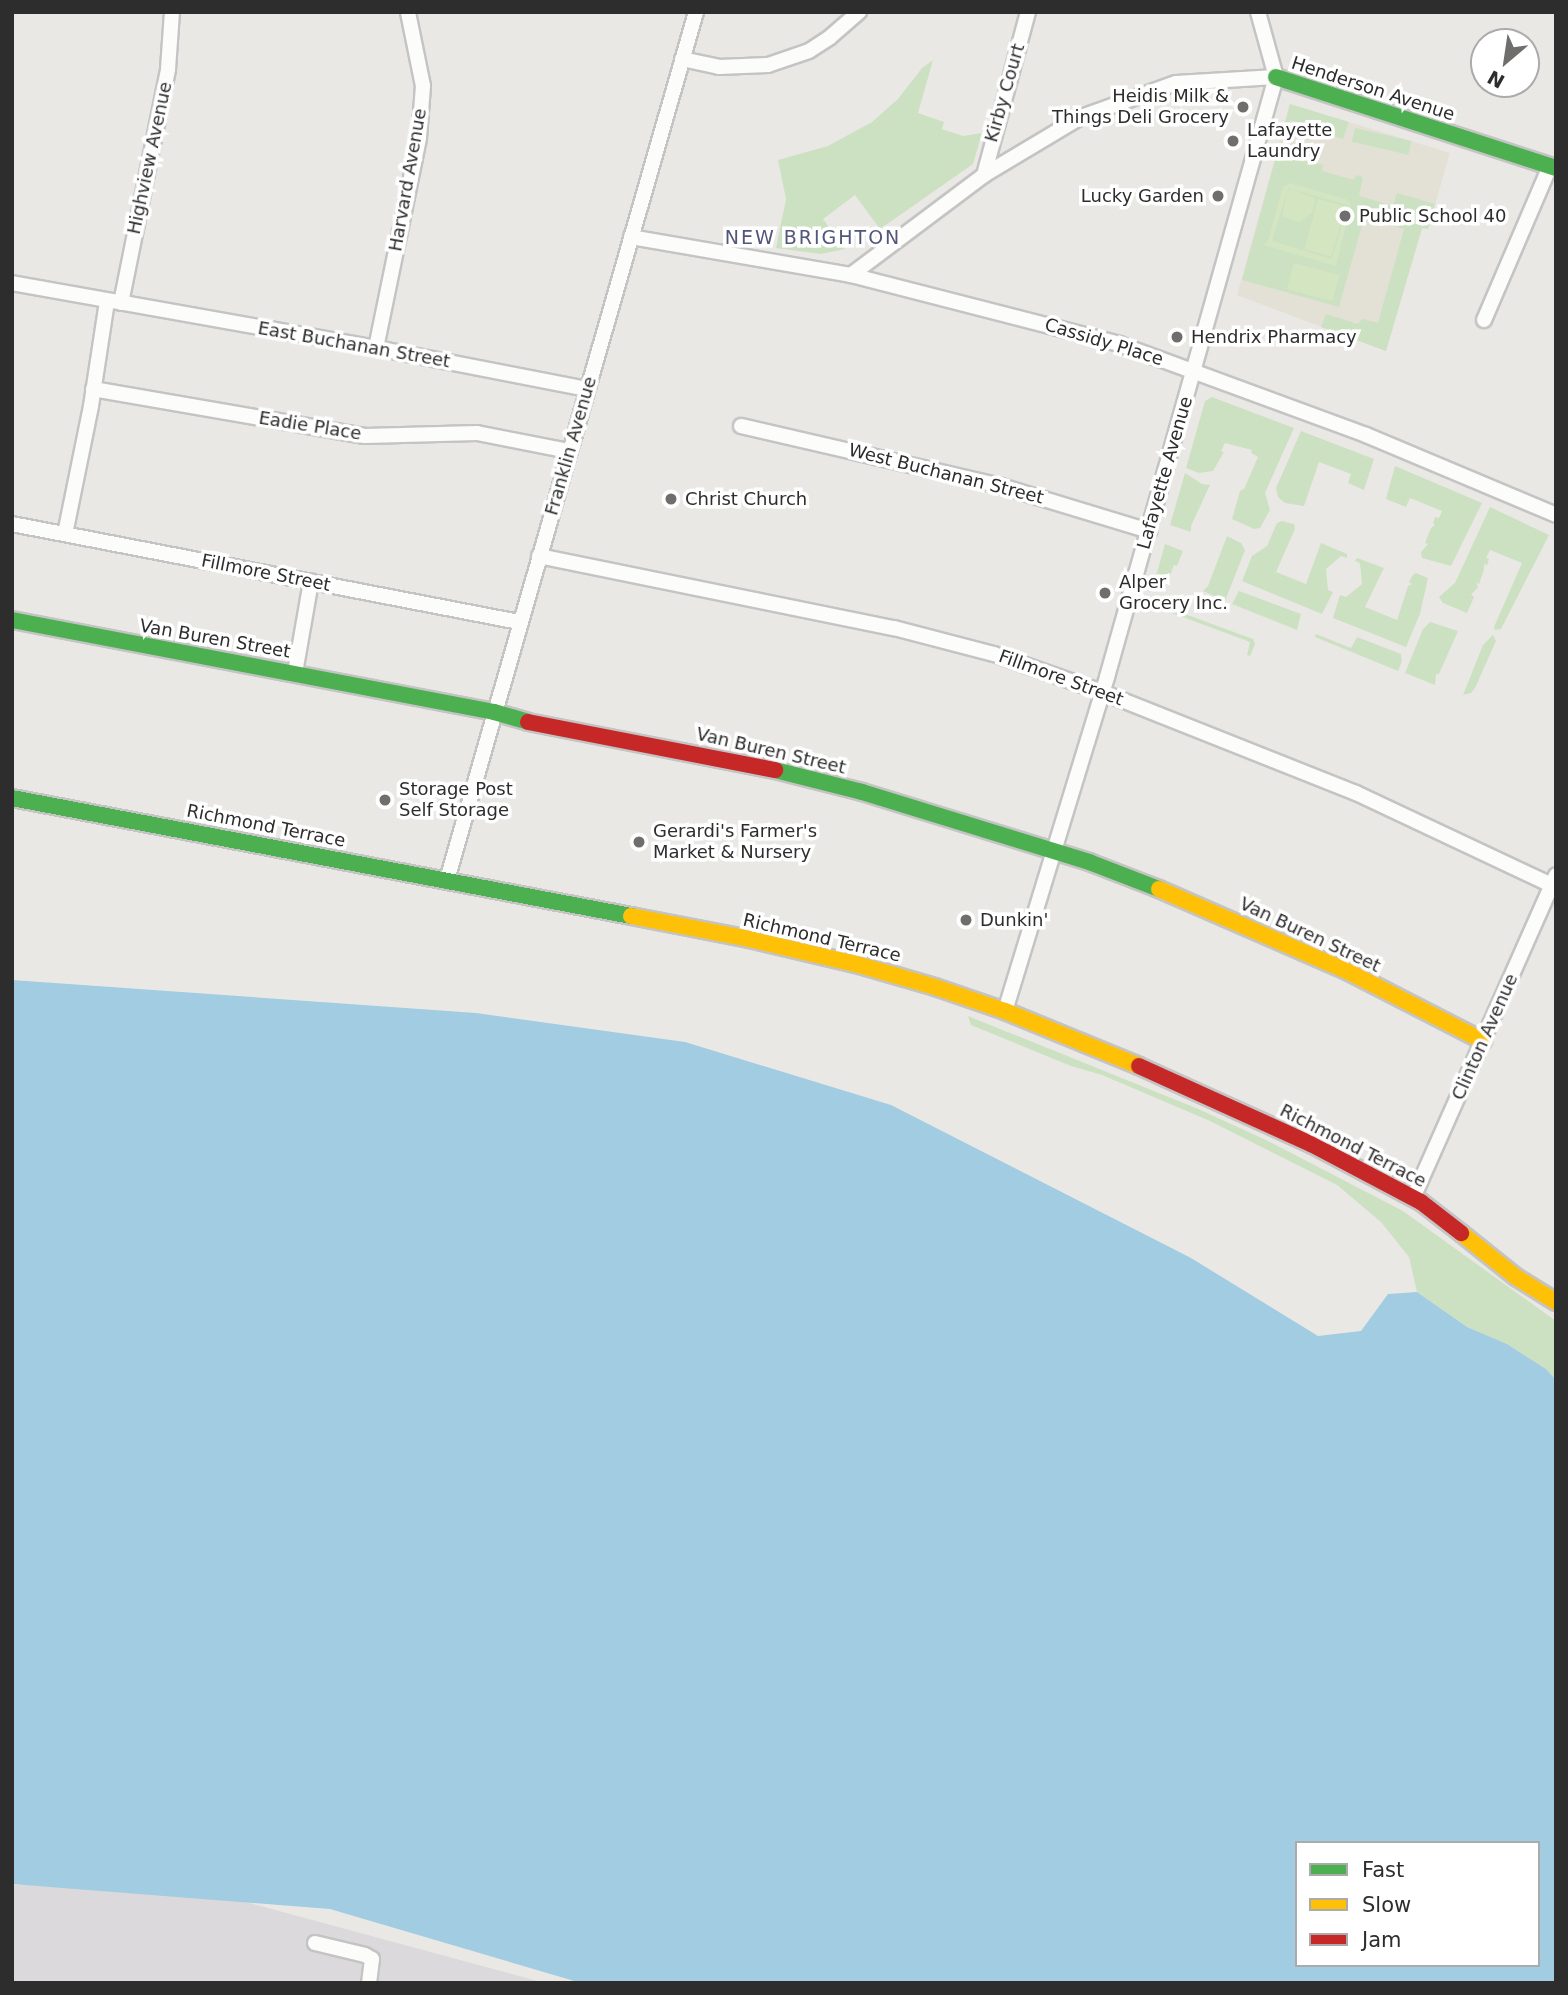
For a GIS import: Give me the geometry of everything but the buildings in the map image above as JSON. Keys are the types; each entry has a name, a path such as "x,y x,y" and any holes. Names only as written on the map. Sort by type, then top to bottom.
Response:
{"street":[{"name":"Highview Avenue","path":"65,534 93,389 168,69 172,12"},
{"name":"Harvard Avenue","path":"376,348 419,138 424,86 408,12"},
{"name":"Franklin Avenue","path":"447,880 696,12"},
{"path":"682,60 719,67 768,65 809,51 830,38 859,12"},
{"name":"Kirby Court","path":"984,174 1028,12"},
{"path":"1258,12 1276,77"},
{"name":"Henderson Avenue","path":"850,275 984,174 1081,117 1175,83 1276,77 1553,167"},
{"name":"Lafayette Avenue","path":"1005,1012 1149,531 1276,77"},
{"path":"1484,320 1553,167"},
{"name":"Cassidy Place","path":"631,237 850,275 1119,344 1194,370 1445,467 1556,516"},
{"name":"East Buchanan Street","path":"12,283 587,389"},
{"name":"Eadie Place","path":"93,389 365,436 477,433 569,451"},
{"name":"West Buchanan Street","path":"741,426 1001,486 1149,531"},
{"name":"Fillmore Street","path":"12,524 519,622"},
{"name":"Fillmore Street","path":"539,556 894,628 994,654 1102,692 1356,793 1554,882"},
{"path":"295,673 311,582"},
{"name":"Van Buren Street","path":"12,620 724,758 862,792 1089,862 1239,923 1347,971 1483,1041"},
{"name":"Richmond Terrace","path":"12,798 790,948 907,978 1005,1012 1233,1106 1413,1198 1516,1278 1556,1302"},
{"name":"Clinton Avenue","path":"1413,1198 1554,882"},
{"path":"315,1943 372,1959 369,1983"}],"shaded area":[{"name":"Public School 40","path":"1290,104 1450,153 1428,229 1422,228 1386,351 1237,295"},
{"path":"12,1885 194,1888 545,1983 12,1983"}],"green space":[{"path":"933,60 918,113 944,122 942,129 963,136 982,133 973,164 880,229 855,195 823,219 845,249 821,254 776,248 786,199 778,160 828,146 872,122 898,99 922,68"},
{"path":"1290,104 1349,122 1343,139 1304,128 1305,124 1290,120 1285,138 1281,137"},
{"path":"1355,128 1412,141 1408,155 1352,142"},
{"path":"1277,153 1323,165 1322,171 1354,180 1356,175 1363,177 1359,196 1393,206 1397,193 1435,204 1428,229 1422,228 1386,351 1321,327 1326,314 1358,324 1362,319 1378,323 1404,229 1364,218 1339,307 1242,280"},
{"path":"1290,183 1346,199 1351,204 1336,266 1263,245 1268,241 1283,187","holes":["1288,188 1348,205 1332,259 1272,241"]},
{"path":"1291,189 1315,198 1313,212 1299,222 1282,217 1287,191"},
{"path":"1318,199 1345,206 1332,256 1305,249"},
{"path":"1294,263 1339,275 1332,301 1287,289"},
{"path":"1212,397 1294,428 1265,493 1270,510 1260,528 1254,529 1232,519 1240,491 1244,489 1258,457 1251,453 1252,450 1225,443 1221,451 1224,452 1213,471 1199,473 1186,468 1205,401"},
{"path":"1301,431 1374,459 1364,490 1348,483 1351,474 1319,462 1304,506 1285,503 1278,497 1276,488"},
{"path":"1395,466 1482,503 1451,566 1422,558 1421,552 1428,544 1425,543 1435,525 1435,517 1439,518 1442,511 1410,498 1406,507 1386,499"},
{"path":"1185,473 1202,484 1210,485 1191,526 1191,532 1170,525"},
{"path":"1490,507 1549,535 1501,629 1495,630 1522,563 1490,550 1479,584 1476,583 1478,587 1471,595 1474,597 1467,613 1443,603 1439,597 1455,583"},
{"path":"1282,521 1294,524 1295,529 1276,572 1306,584 1321,543 1347,554 1347,558 1341,556 1326,569 1328,590 1333,592 1322,614 1242,581 1252,556 1267,546 1277,523"},
{"path":"1227,536 1241,543 1245,550 1225,601 1203,591 1208,586"},
{"path":"1165,544 1183,551 1177,566 1174,565 1164,591 1153,587"},
{"path":"1357,558 1384,568 1365,607 1397,620 1408,586 1412,584 1409,582 1412,576 1416,573 1428,578 1420,614 1406,647 1333,618 1340,595 1346,597 1362,584 1360,563 1355,561"},
{"path":"1239,591 1301,614 1297,630 1232,604"},
{"path":"1149,601 1253,639 1255,644 1250,656 1247,655 1250,642 1148,604"},
{"path":"1430,622 1458,631 1439,674 1436,674 1435,685 1405,673 1423,629"},
{"path":"1316,634 1351,648 1357,637 1401,654 1402,661 1398,671 1315,637"},
{"path":"1493,635 1496,641 1475,688 1471,693 1463,695 1483,645"},
{"path":"968,1016 1196,1108 1266,1140 1403,1211 1556,1321 1556,1380 1546,1369 1507,1344 1467,1327 1417,1292 1409,1257 1381,1222 1337,1185 1210,1121 1102,1075 1071,1066 971,1025"}],"water":[{"path":"12,980 476,1013 685,1042 891,1105 1191,1258 1318,1336 1361,1331 1388,1294 1417,1292 1467,1327 1507,1344 1546,1369 1556,1380 1556,1983 581,1983 330,1909 12,1884"}],"traffic: fast":[{"path":"1276,77 1556,168"},
{"path":"12,620 494,712 528,722"},
{"path":"775,770 862,792 1089,862 1159,889"},
{"path":"12,798 631,916"}],"traffic: slow":[{"path":"1159,889 1347,971 1483,1041"},
{"path":"631,916 749,939 856,964 935,987 1005,1011 1139,1066"},
{"path":"1461,1233 1516,1277 1556,1302"}],"traffic: jam":[{"path":"528,722 775,770"},
{"path":"1139,1066 1311,1144 1421,1202 1461,1233"}],"place":[{"name":"Heidis Milk & Things Deli Grocery","path":"1243,107"},
{"name":"Lafayette Laundry","path":"1233,141"},
{"name":"Lucky Garden","path":"1218,196"},
{"name":"Public School 40","path":"1345,216"},
{"name":"Hendrix Pharmacy","path":"1177,337"},
{"name":"Christ Church","path":"671,499"},
{"name":"Alper Grocery Inc.","path":"1105,593"},
{"name":"Storage Post Self Storage","path":"385,800"},
{"name":"Gerardi's Farmer's Market & Nursery","path":"639,842"},
{"name":"Dunkin'","path":"966,920"}],"district":[{"name":"NEW BRIGHTON","path":"813,238"}]}
